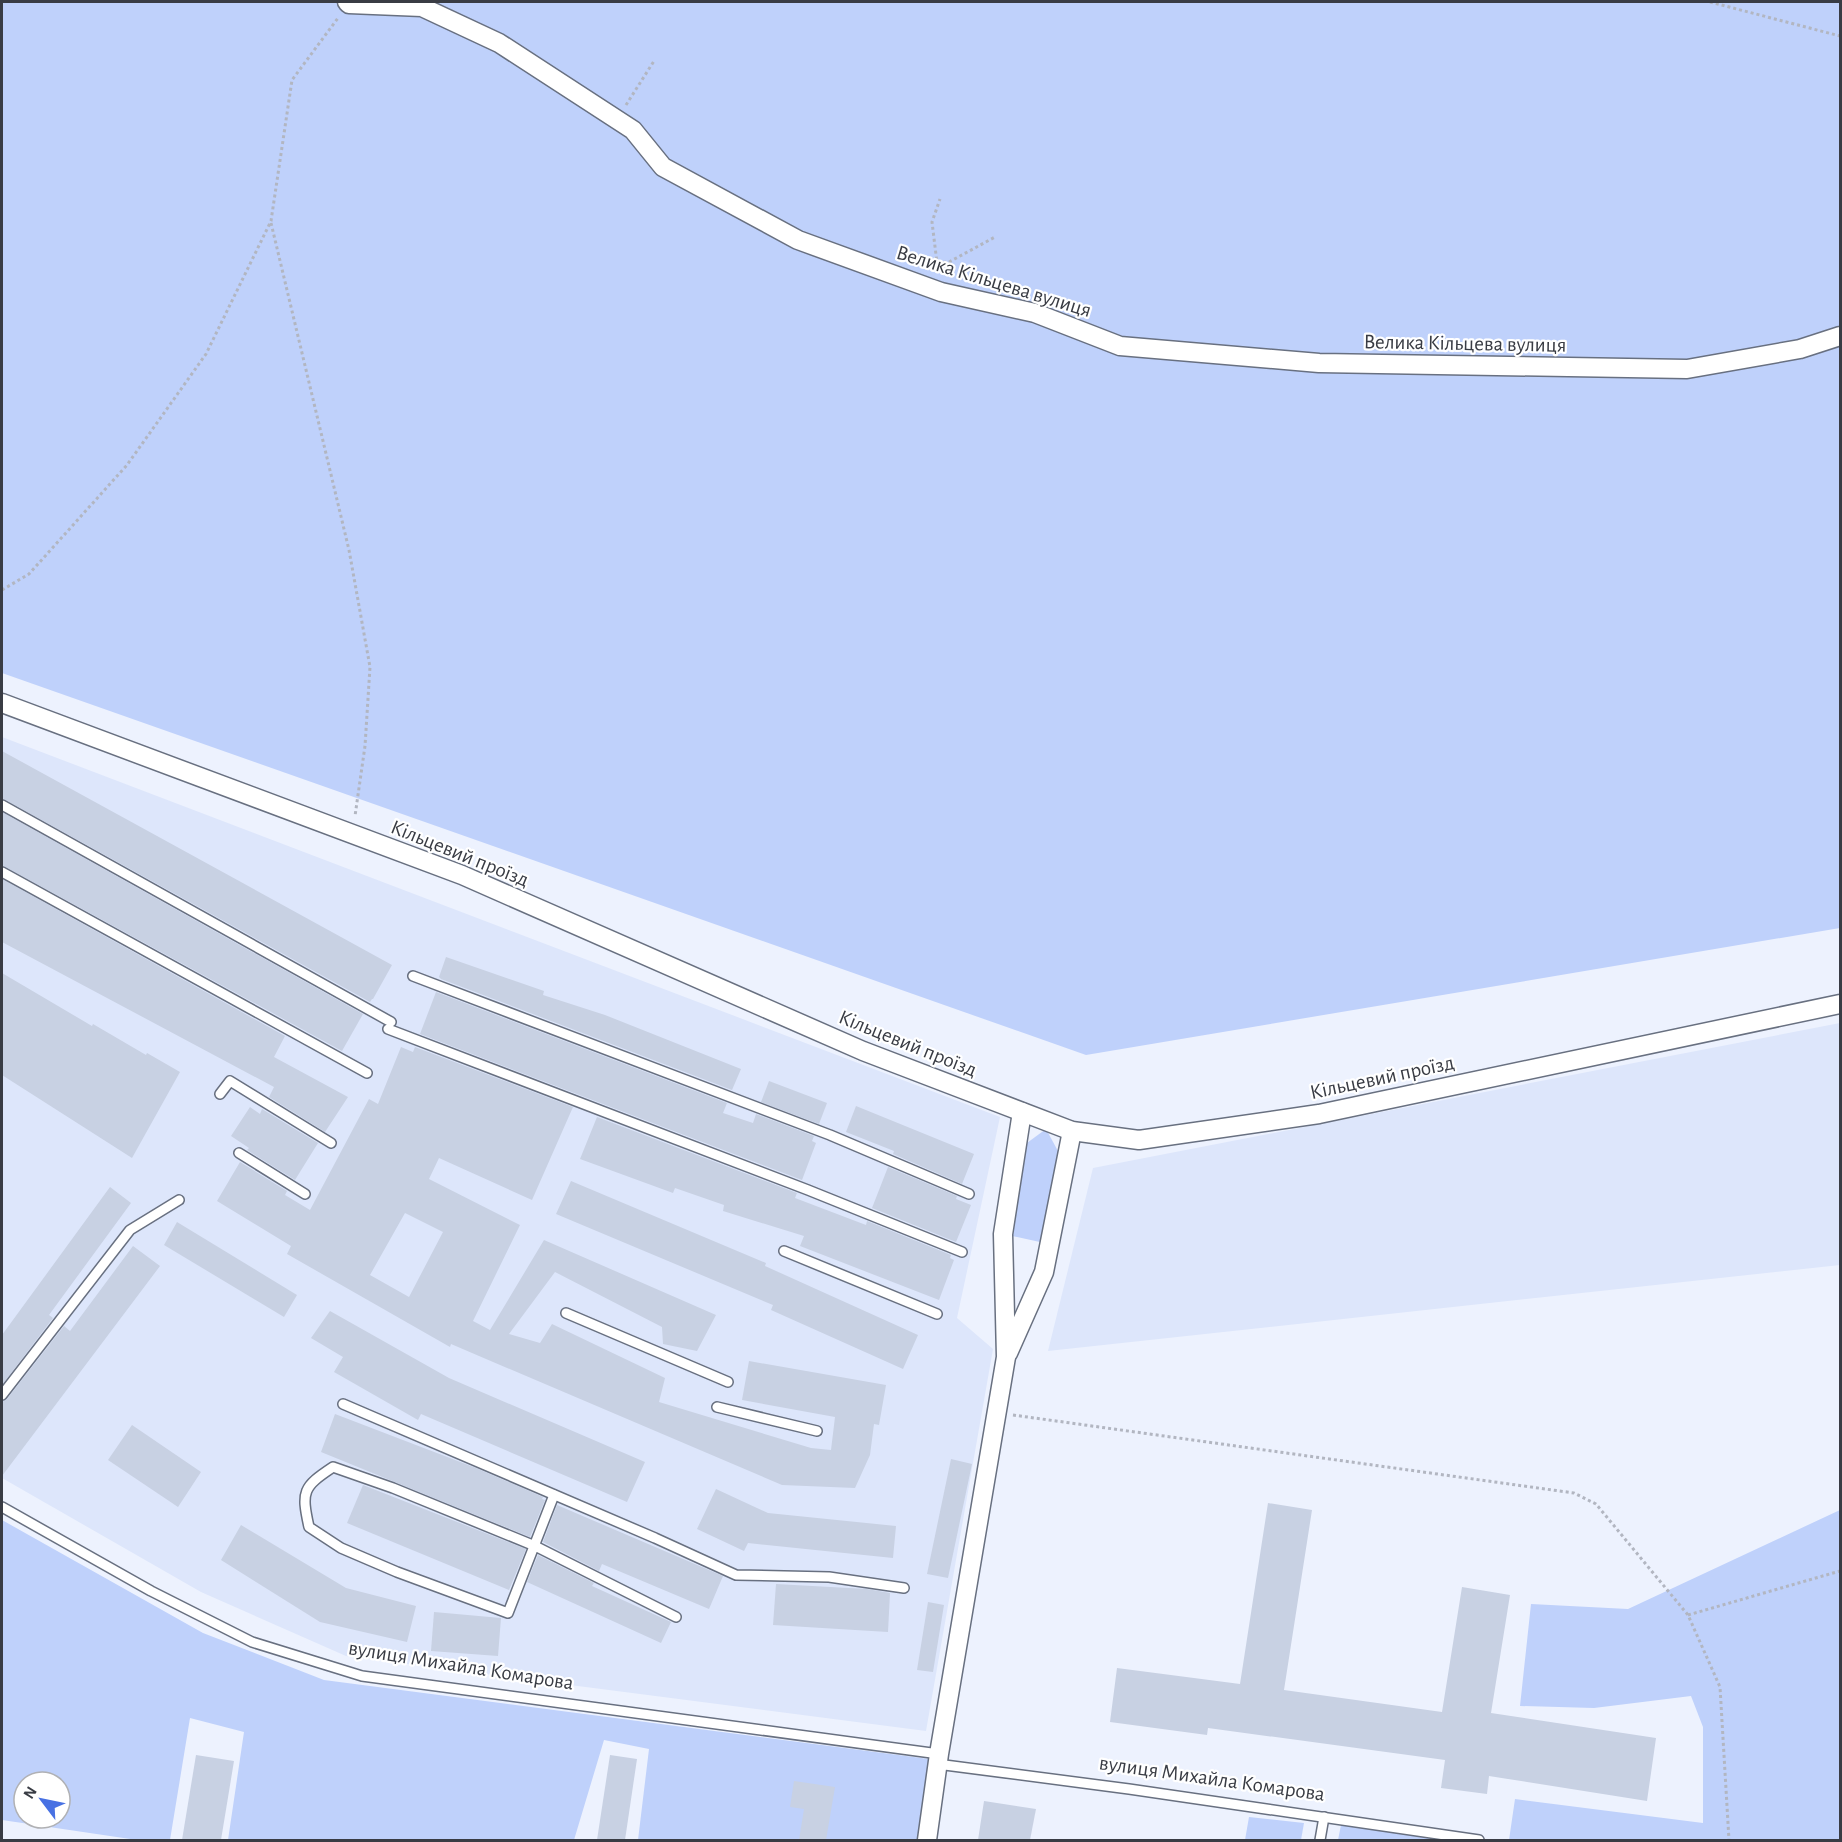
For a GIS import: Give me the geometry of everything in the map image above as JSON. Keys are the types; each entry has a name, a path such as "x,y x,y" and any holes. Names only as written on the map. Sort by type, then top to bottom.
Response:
{"street":[{"name":"Велика Кільцева вулиця","path":"348,3 423,7 499,43 633,130 663,167 798,240 930,287 1035,313 1120,346 1319,363 1687,369 1800,350 1840,336"},
{"name":"Кільцевий проїзд","path":"2,703 462,876 863,1051 1072,1131 1139,1140 1319,1114 1840,1004"},
{"path":"927,1840 938,1759 1006,1358 1003,1234 1022,1112"},
{"path":"1006,1358 1044,1272 1072,1131"}],"lane":[{"path":"2,805 390,1025 962,1252"},
{"path":"2,872 366,1074"},
{"path":"413,976 830,1135 969,1194"},
{"path":"220,1094 230,1081 331,1143"},
{"path":"239,1153 305,1194"},
{"path":"2,1395 130,1230 179,1200"},
{"path":"784,1251 937,1314"},
{"path":"566,1313 728,1382"},
{"path":"343,1404 736,1575 830,1577 904,1588"},
{"path":"717,1407 817,1431"},
{"path":"554,1495 535,1546 507,1613 397,1572 341,1548 309,1527 303,1503 311,1482 333,1467 393,1488 535,1546 676,1617"},
{"name":"вулиця Михайла Комарова","path":"2,1507 151,1592 252,1642 362,1676 1479,1840"},
{"path":"1320,1840 1324,1817"}],"path":[{"path":"1710,2 1840,36"},
{"path":"2,590 29,574 127,465 206,354 271,221 292,80 348,3"},
{"path":"617,120 654,61"},
{"path":"930,287 937,263 932,222 939,199"},
{"path":"271,221 349,550 370,667 365,746 354,820"},
{"path":"937,263 949,262 995,237"},
{"path":"996,1412 1574,1493 1596,1504 1688,1615 1720,1687 1730,1840"},
{"path":"1688,1615 1840,1571"}],"shaded area":[{"path":"2,2 1840,2 1840,928 1086,1055 2,673"},
{"path":"2,737 1000,1117 957,1318 993,1349 926,1731 346,1656 201,1592 2,1478"},
{"path":"1840,1023 1840,1265 1048,1351 1093,1168"},
{"path":"1046,1129 1065,1164 1049,1244 1003,1234 1016,1151"},
{"path":"1840,1510 1840,1840 1509,1840 1515,1799 1703,1823 1703,1727 1691,1696 1594,1708 1520,1706 1531,1604 1628,1609"},
{"path":"2,1520 203,1633 324,1680 929,1759 918,1840 638,1840 649,1749 604,1740 574,1840 228,1840 244,1732 190,1718 170,1840 137,1840 70,1830 72,1830 72,1770 12,1770 12,1821 2,1820"},
{"path":"1249,1817 1304,1823 1301,1840 1245,1840"},
{"path":"1342,1820 1479,1840 1338,1840"}],"building":[{"path":"2,751 392,965 373,999 370,1002 2,798"},
{"path":"2,812 363,1014 342,1051 2,865"},
{"path":"2,879 285,1036 274,1057 348,1097 325,1132 269,1097 274,1087 2,942"},
{"path":"446,957 544,991 543,995 605,1015 741,1069 732,1090 441,979 439,977"},
{"path":"2,973 92,1026 93,1024 180,1072 132,1158 2,1075"},
{"path":"436,992 727,1103 723,1113 753,1123 756,1114 814,1136 812,1141 816,1143 802,1180 420,1034"},
{"path":"401,1047 413,1052 415,1047 573,1107 532,1200 439,1158 429,1179 520,1225 473,1321 490,1330 544,1240 716,1315 697,1351 663,1344 662,1327 555,1272 509,1334 540,1343 552,1324 665,1378 659,1402 811,1448 831,1450 835,1417 742,1400 749,1361 886,1385 879,1425 874,1424 870,1455 855,1488 782,1485 451,1344 450,1347 287,1254 291,1246 217,1201 240,1162 287,1191 285,1195 310,1210 369,1099 378,1104","holes":["405,1213 443,1232 409,1297 370,1275"]},
{"path":"769,1081 827,1103 819,1124 761,1102"},
{"path":"856,1106 974,1154 962,1184 893,1154 894,1151 846,1132"},
{"path":"250,1107 260,1114 262,1109 318,1143 295,1180 247,1150 249,1148 231,1136"},
{"path":"597,1117 797,1193 795,1198 866,1225 867,1221 951,1255 950,1258 954,1260 939,1300 800,1246 804,1236 723,1211 724,1205 675,1188 673,1193 580,1159"},
{"path":"888,1167 957,1196 956,1199 971,1205 956,1242 872,1208"},
{"path":"571,1181 766,1263 765,1266 918,1335 903,1369 771,1310 773,1305 556,1214"},
{"path":"110,1187 131,1203 49,1315 53,1318 2,1385 2,1335"},
{"path":"177,1222 297,1295 284,1317 164,1245"},
{"path":"133,1246 160,1266 2,1476 2,1402 7,1399 64,1326 70,1331"},
{"path":"330,1311 449,1378 645,1462 627,1502 421,1414 418,1420 334,1372 343,1357 311,1338"},
{"path":"335,1414 476,1468 543,1497 542,1499 545,1500 530,1537 321,1452"},
{"path":"132,1425 201,1472 178,1507 108,1460"},
{"path":"951,1459 972,1464 948,1578 927,1574"},
{"path":"363,1485 526,1549 509,1590 347,1523"},
{"path":"716,1489 768,1513 896,1526 893,1558 748,1543 744,1551 697,1529"},
{"path":"1268,1503 1312,1510 1284,1690 1442,1712 1462,1587 1510,1595 1491,1713 1656,1738 1647,1801 1489,1776 1487,1794 1441,1788 1445,1760 1208,1728 1207,1735 1110,1722 1117,1668 1240,1684"},
{"path":"557,1505 723,1576 709,1609 602,1564 599,1571 543,1542"},
{"path":"241,1525 346,1588 416,1606 407,1642 320,1622 221,1560"},
{"path":"538,1555 594,1583 592,1586 671,1622 661,1643 527,1582"},
{"path":"776,1584 867,1589 890,1593 888,1632 773,1625"},
{"path":"928,1602 944,1605 933,1672 917,1670"},
{"path":"434,1612 501,1618 498,1656 431,1651"},
{"path":"196,1755 234,1761 221,1840 182,1840"},
{"path":"610,1755 637,1759 625,1840 597,1840"},
{"path":"794,1781 835,1787 826,1840 799,1840 804,1809 790,1807"},
{"path":"984,1801 1036,1809 1030,1840 978,1840"}]}
